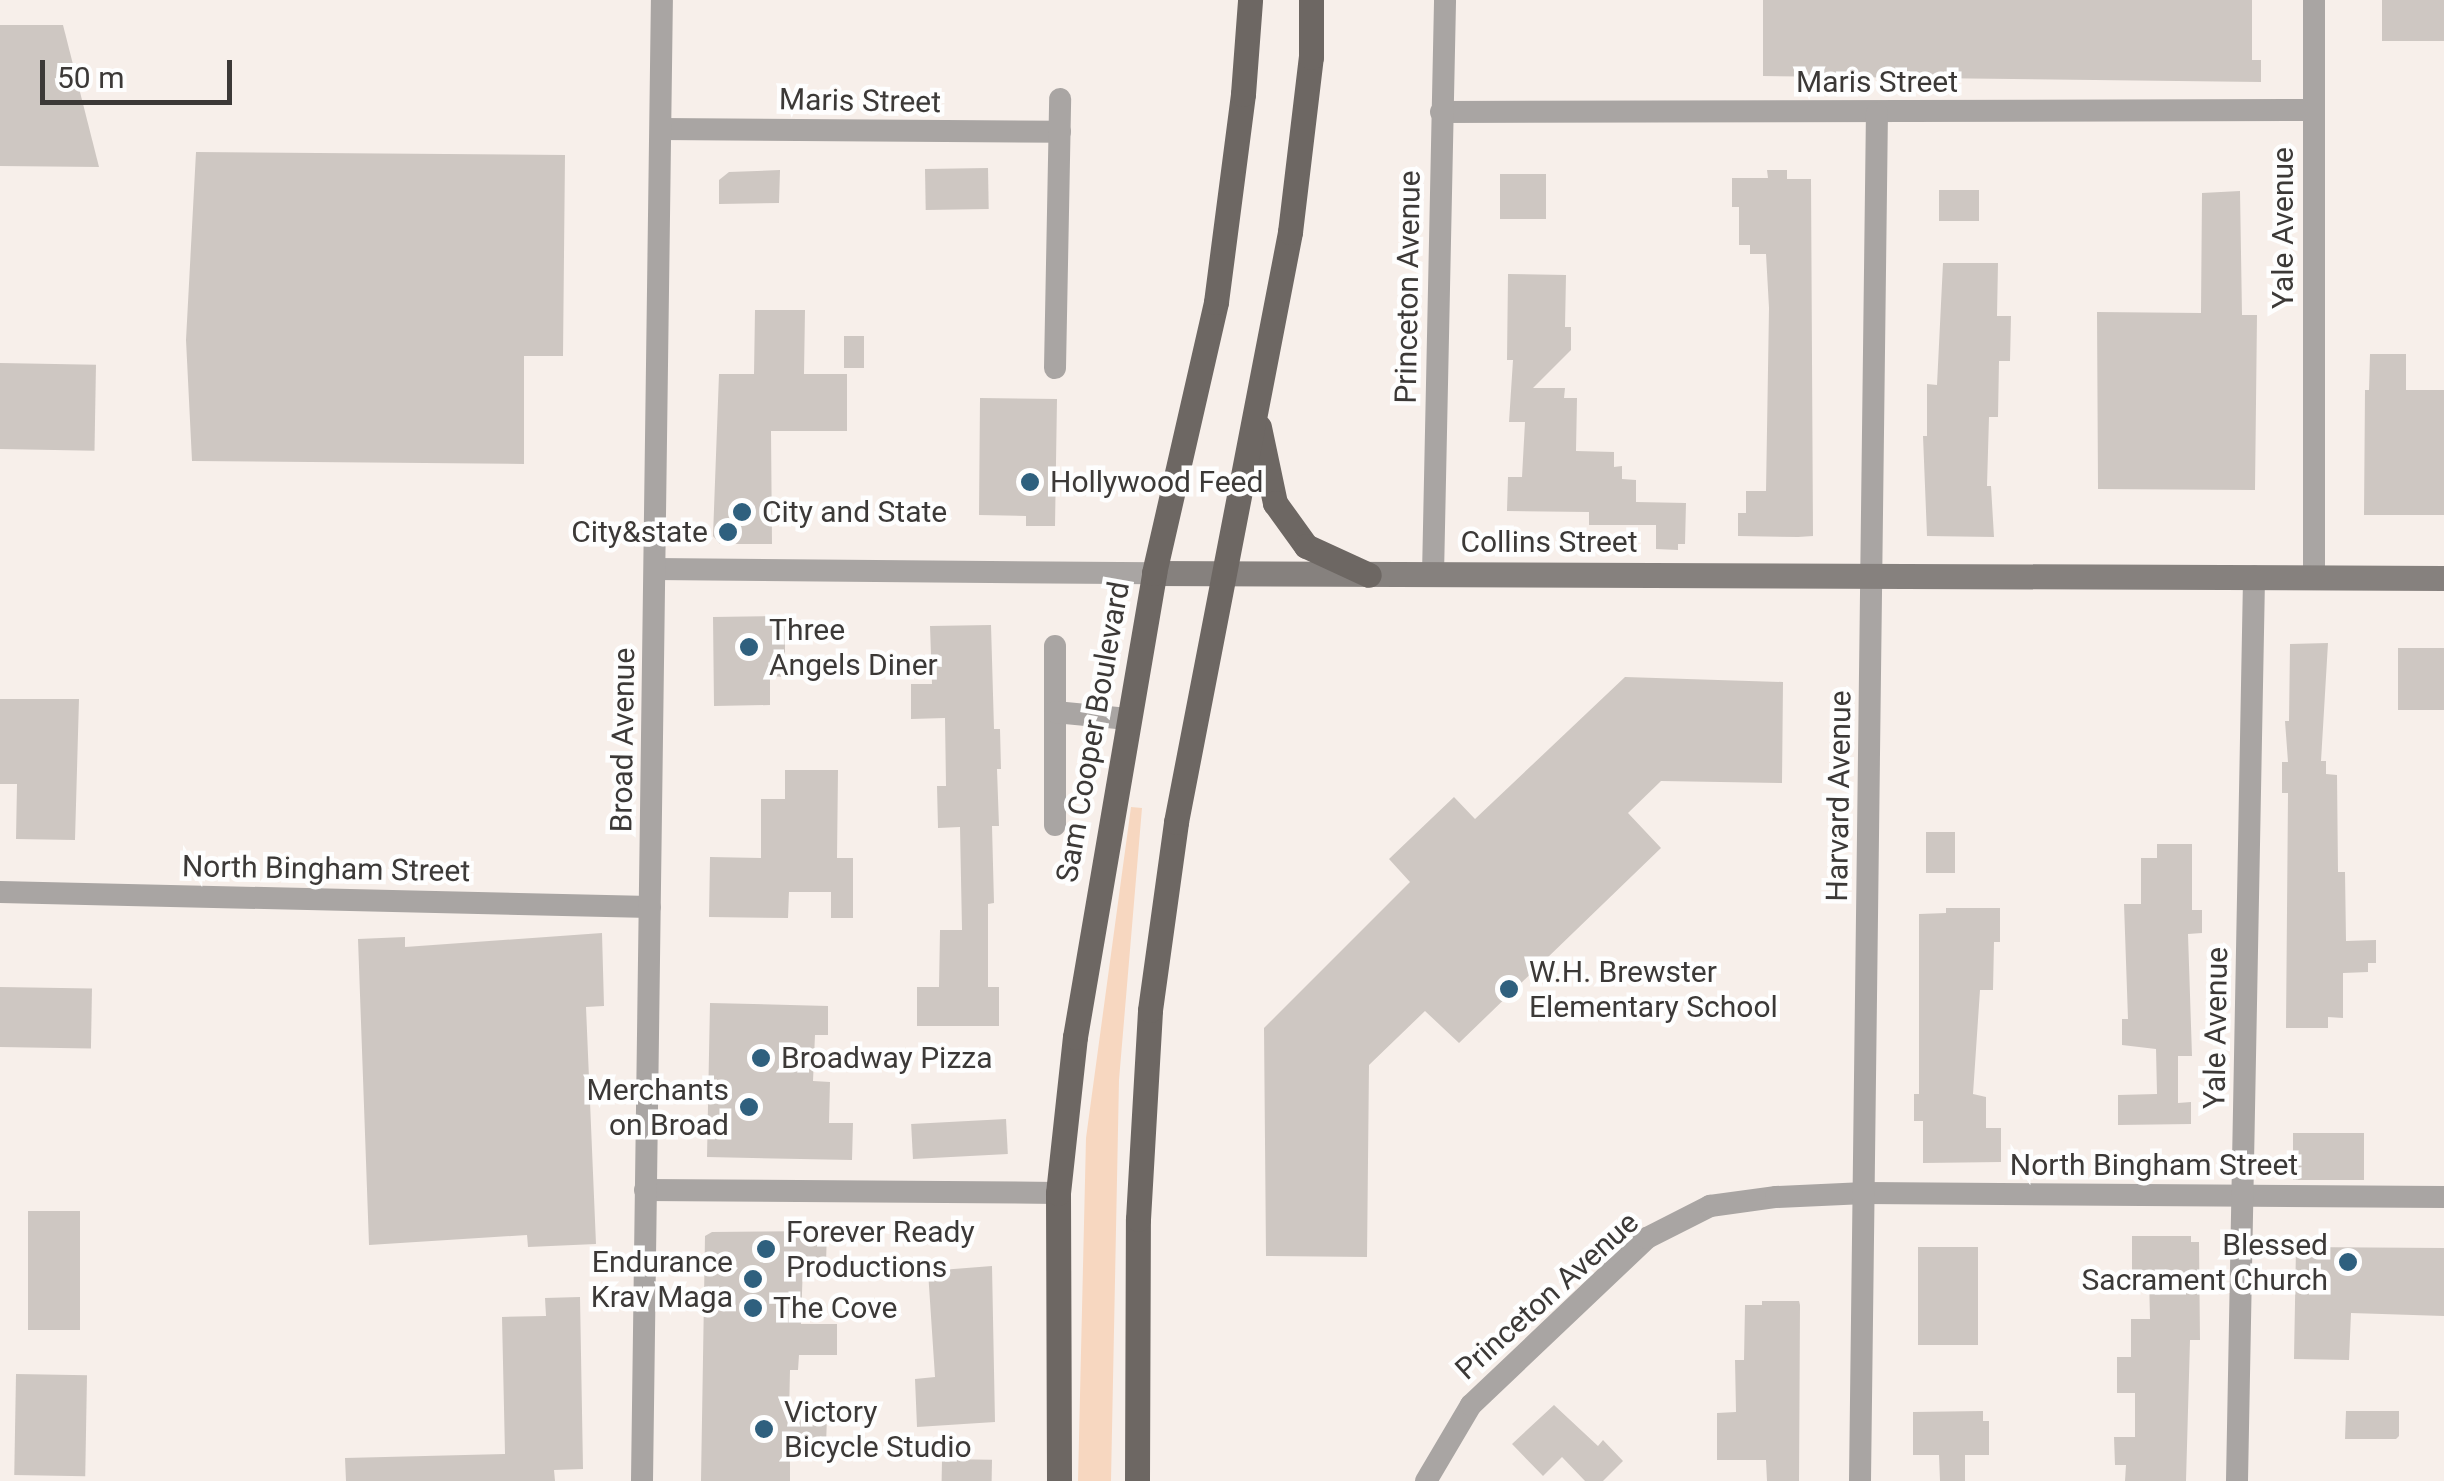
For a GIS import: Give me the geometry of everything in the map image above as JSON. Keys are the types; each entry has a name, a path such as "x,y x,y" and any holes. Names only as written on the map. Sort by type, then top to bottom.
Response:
{"main road":[{"name":"Sam Cooper Boulevard","path":"1059,1481 1058,1194 1076,1038 1154,574 1216,302 1243,94 1250,0"},
{"path":"1137,1481 1138,1219 1150,1010 1176,822 1290,232 1311,56 1312,0"},
{"path":"1257,411 1275,503 1306,546 1369,575"}],"street":[{"name":"Broad Avenue","path":"642,1481 662,0"},
{"name":"Princeton Avenue","path":"1433,575 1445,0"},
{"name":"Yale Avenue","path":"2314,0 2314,576"},
{"path":"1055,368 1060,99"},
{"name":"Maris Street","path":"1441,112 2313,110"},
{"name":"Harvard Avenue","path":"1860,1481 1877,112"},
{"name":"Maris Street","path":"661,129 1060,132"},
{"name":"Collins Street","path":"655,569 2444,578"},
{"name":"Yale Avenue","path":"2237,1481 2254,576"},
{"path":"1055,646 1055,826"},
{"path":"1055,712 1128,719"},
{"name":"North Bingham Street","path":"0,892 650,906"},
{"path":"645,1190 1058,1194"},
{"name":"Princeton Avenue","path":"1426,1481 1471,1405 1647,1238 1710,1206 1776,1196 1864,1193"},
{"name":"North Bingham Street","path":"1864,1193 2444,1197"}],"shaded area":[{"path":"1131,807 1142,808 1119,1080 1111,1481 1078,1481 1086,1138"}],"building":[{"path":"1763,0 2252,0 2252,60 2261,60 2261,82 1763,76"},
{"path":"2382,0 2444,0 2444,41 2382,41"},
{"path":"0,25 63,25 99,167 0,166"},
{"path":"196,152 565,155 563,356 524,356 524,464 192,461 186,340"},
{"path":"988,168 989,209 926,210 925,169"},
{"path":"780,170 779,203 719,204 719,180 729,172"},
{"path":"1767,170 1787,170 1787,179 1811,179 1813,536 1738,536 1738,513 1746,513 1746,491 1766,491 1769,308 1766,254 1750,254 1750,245 1739,245 1739,207 1732,207 1732,178 1768,178"},
{"path":"1500,174 1546,174 1546,219 1500,219"},
{"path":"1939,190 1979,190 1979,221 1939,221"},
{"path":"2240,191 2242,315 2257,315 2255,490 2098,489 2097,312 2201,313 2202,193"},
{"path":"1943,263 1998,263 1997,316 2011,316 2010,361 1999,361 1998,417 1989,417 1987,486 1991,486 1994,537 1927,536 1923,436 1927,436 1927,384 1937,385"},
{"path":"1508,274 1566,275 1565,327 1571,327 1571,350 1533,388 1565,388 1564,398 1577,398 1576,451 1614,452 1614,467 1622,466 1622,479 1636,480 1636,502 1686,503 1685,544 1678,544 1678,550 1656,549 1656,525 1589,525 1589,512 1507,511 1508,477 1522,477 1525,422 1509,422 1513,360 1507,360"},
{"path":"755,310 805,310 804,374 847,374 847,431 771,431 772,544 720,544 713,536 719,374 754,374"},
{"path":"844,336 864,336 864,368 844,368"},
{"path":"2370,354 2406,354 2406,390 2444,390 2444,515 2364,515 2365,390 2369,390"},
{"path":"0,363 96,365 94,451 0,449"},
{"path":"980,398 1057,399 1055,526 1026,526 1026,516 979,515"},
{"name":"Three Angels Diner","path":"785,616 785,677 770,676 770,705 714,706 713,617"},
{"path":"991,625 994,729 1000,729 1001,769 997,769 999,826 992,826 994,903 988,904 988,987 999,987 999,1026 917,1026 917,987 939,987 940,930 962,930 960,827 938,828 937,786 946,786 945,718 911,719 911,684 932,684 930,626"},
{"path":"2328,643 2321,761 2326,761 2326,774 2337,775 2338,872 2345,872 2346,941 2376,940 2376,963 2368,963 2368,972 2343,973 2343,1018 2328,1017 2328,1028 2286,1028 2288,793 2282,793 2282,762 2288,762 2285,721 2289,721 2290,644"},
{"path":"2398,648 2444,648 2444,710 2398,710"},
{"path":"1625,677 1783,682 1782,783 1661,781 1628,813 1661,848 1459,1043 1425,1011 1369,1065 1367,1257 1266,1256 1264,1028 1410,882 1389,859 1454,797 1475,819"},
{"path":"0,699 79,699 75,840 16,839 17,784 0,784"},
{"path":"785,770 838,770 837,858 853,858 853,918 831,918 831,892 789,892 788,918 709,917 710,857 761,858 761,799 785,799"},
{"path":"1926,832 1955,832 1955,873 1926,873"},
{"path":"2157,844 2192,844 2192,910 2202,910 2202,933 2188,934 2192,1056 2178,1056 2178,1103 2191,1102 2191,1124 2118,1125 2118,1095 2157,1094 2156,1049 2122,1045 2122,1019 2128,1019 2124,904 2141,904 2141,858 2157,858"},
{"path":"1946,908 2000,908 2000,942 1994,942 1993,990 1980,990 1973,1094 1986,1097 1986,1128 2001,1128 2001,1162 1923,1163 1923,1121 1914,1121 1914,1094 1919,1094 1919,914 1946,913"},
{"path":"602,933 604,1006 586,1007 596,1244 528,1247 527,1235 369,1245 358,939 405,937 405,947"},
{"path":"0,987 92,989 91,1049 0,1047"},
{"path":"710,1003 828,1006 828,1035 815,1035 813,1081 830,1082 829,1123 853,1123 852,1160 707,1157"},
{"path":"1006,1119 1008,1154 913,1159 911,1124"},
{"path":"2293,1133 2364,1133 2364,1180 2293,1180"},
{"path":"28,1211 80,1211 80,1330 28,1330"},
{"path":"827,1231 826,1263 803,1263 801,1324 837,1324 837,1355 799,1355 798,1370 790,1370 789,1415 827,1416 826,1446 790,1445 790,1481 701,1481 705,1236 712,1232"},
{"path":"2132,1236 2191,1236 2191,1242 2199,1242 2200,1340 2190,1340 2186,1481 2125,1481 2126,1465 2115,1465 2114,1437 2135,1437 2135,1393 2117,1393 2117,1357 2131,1357 2131,1319 2150,1319 2149,1277 2132,1277"},
{"path":"1918,1247 1978,1247 1978,1345 1918,1345"},
{"path":"2296,1247 2444,1248 2444,1316 2351,1313 2349,1360 2294,1359"},
{"path":"992,1266 995,1422 917,1427 915,1379 935,1377 928,1271"},
{"path":"580,1297 583,1469 554,1470 555,1481 346,1481 345,1458 505,1454 502,1317 546,1316 545,1298"},
{"path":"1762,1301 1799,1301 1800,1305 1799,1481 1767,1481 1766,1460 1717,1460 1717,1413 1736,1412 1735,1360 1744,1360 1745,1305 1762,1305"},
{"path":"16,1374 87,1375 85,1476 14,1475"},
{"path":"1554,1405 1598,1446 1603,1440 1623,1461 1603,1481 1585,1481 1562,1457 1543,1476 1512,1444"},
{"path":"1983,1411 1983,1421 1989,1421 1989,1455 1965,1455 1965,1481 1940,1481 1939,1455 1913,1455 1913,1412"},
{"path":"2346,1411 2399,1411 2399,1436 2345,1439"},
{"path":"942,1459 992,1460 992,1481 942,1481"}],"place":[{"name":"Hollywood Feed","path":"1030,482"},
{"name":"City and State","path":"742,512"},
{"name":"City&state","path":"728,532"},
{"name":"Three Angels Diner","path":"749,647"},
{"name":"W.H. Brewster Elementary School","path":"1509,989"},
{"name":"Broadway Pizza","path":"761,1058"},
{"name":"Merchants on Broad","path":"749,1107"},
{"name":"Forever Ready Productions","path":"766,1249"},
{"name":"Blessed Sacrament Church","path":"2348,1262"},
{"name":"Endurance Krav Maga","path":"753,1279"},
{"name":"The Cove","path":"753,1308"},
{"name":"Victory Bicycle Studio","path":"764,1429"}]}
